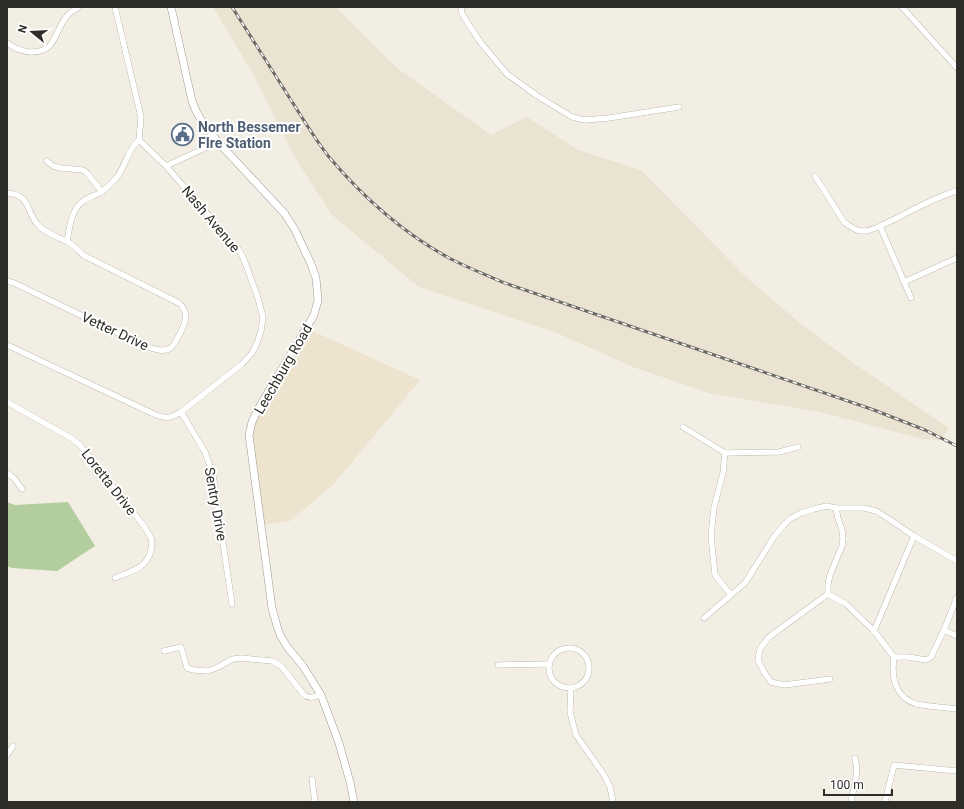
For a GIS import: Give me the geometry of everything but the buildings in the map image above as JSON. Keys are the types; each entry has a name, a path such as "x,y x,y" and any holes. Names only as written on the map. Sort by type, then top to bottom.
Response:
{"street":[{"path":"7,43 21,51 31,52 43,50 51,44 66,17 79,7"},
{"path":"67,242 70,223 76,208 81,202 102,192 112,183 118,176 135,143 139,140 141,117 115,7"},
{"name":"Leechburg Road","path":"171,7 192,101 196,111 203,123 218,142 285,214 295,230 316,278 318,300 314,315 258,409 252,422 249,435 272,608 277,626 280,635 288,648 303,666 321,695 339,743 354,802"},
{"path":"461,7 462,14 468,25 507,74 536,95 572,117 585,120 603,119 680,107"},
{"path":"902,7 957,68"},
{"name":"Nash Avenue","path":"7,345 156,415 166,418 181,412 242,364 252,352 261,331 263,317 257,295 243,257 166,166 139,140"},
{"path":"166,166 218,142"},
{"path":"47,162 60,168 83,170 102,192"},
{"path":"815,176 844,222 851,228 866,231 880,226 944,195 957,191"},
{"name":"Vetter Drive","path":"7,193 14,194 25,200 34,220 44,230 75,247 83,255 179,302 185,311 186,317 182,330 174,345 169,349 156,349 148,347 7,281"},
{"path":"880,226 911,298"},
{"path":"904,282 957,258"},
{"name":"Loretta Drive","path":"7,402 71,438 80,445 144,526 151,538 152,548 150,555 140,568 115,578"},
{"name":"Sentry Drive","path":"181,412 205,452 213,475 232,604"},
{"path":"683,427 725,453 779,452 798,447"},
{"path":"725,453 723,473 714,507 712,536 716,575 731,595"},
{"path":"7,473 14,478 22,489"},
{"path":"704,618 745,583 774,537 786,523 801,513 826,506 836,508 864,508 876,511 914,536 957,561"},
{"path":"828,594 830,575 842,546 843,539 836,508"},
{"path":"874,631 914,536"},
{"path":"828,594 846,604 874,631 894,657 893,677 896,686 907,700 917,704 957,709"},
{"path":"828,594 769,637 760,649 758,660 771,682 784,685 830,679"},
{"path":"894,657 908,657 926,660 931,657 957,597"},
{"path":"944,630 957,636"},
{"path":"164,651 181,647 187,668 194,670 212,670 233,659 241,658 272,661 281,666 304,695 311,698 321,695"},
{"path":"568,648 578,650 583,654 588,663 589,670 587,677 583,682 578,686 571,688 561,686 555,682 550,675 549,664 552,658 560,650 568,648"},
{"path":"498,665 549,664"},
{"path":"571,688 570,712 576,735 604,775 610,787 613,802"},
{"path":"7,755 13,746"},
{"path":"851,802 856,781 855,758"},
{"path":"885,802 894,765 957,771"},
{"path":"312,779 315,802"}],"shaded area":[{"path":"213,7 336,7 397,68 491,135 527,117 578,150 641,170 747,278 801,324 856,365 949,428 941,440 923,439 820,412 709,393 633,367 557,333 419,287 332,215 294,156 253,74"},
{"path":"306,328 420,380 334,484 290,521 261,525 251,429"}],"green space":[{"path":"7,502 15,505 68,502 95,546 57,571 12,568 7,566"}],"railway":[{"path":"232,7 308,127 329,157 342,172 384,213 432,248 455,261 502,282 874,410 925,430 957,446"}],"place":[{"name":"North Bessemer FIre Station","path":"183,135"}]}
